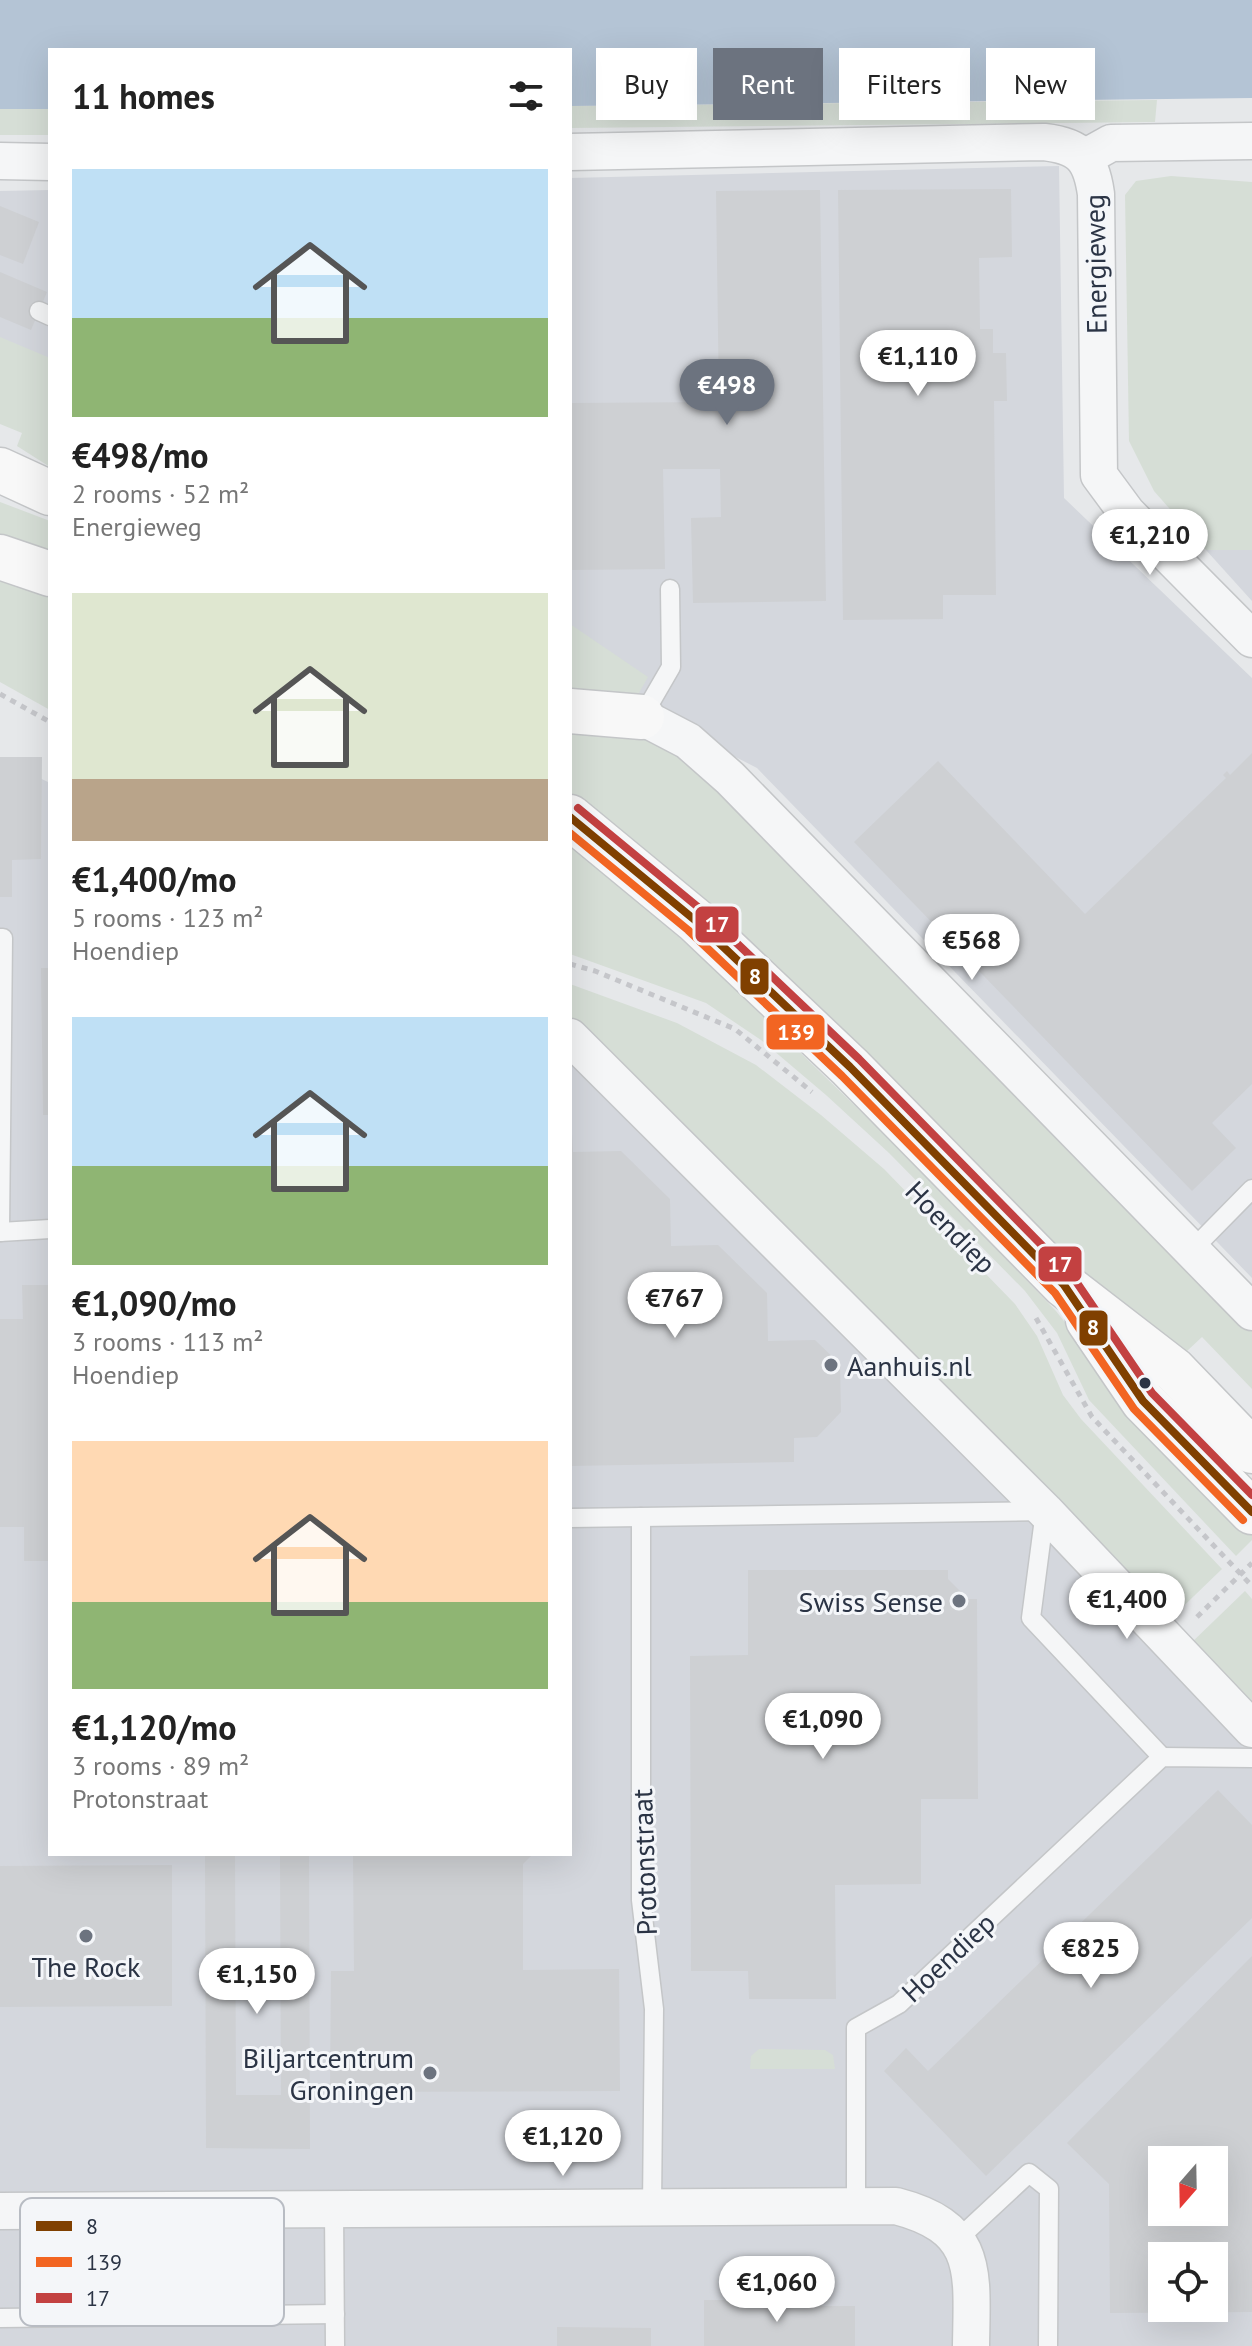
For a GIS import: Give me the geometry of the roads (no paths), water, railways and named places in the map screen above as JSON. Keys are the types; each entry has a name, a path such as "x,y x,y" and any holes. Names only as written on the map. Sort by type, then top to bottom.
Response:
{"main road":[{"path":"0,470 48,492"},
{"path":"0,557 48,573"},
{"path":"572,711 642,717"},
{"name":"Hoendiep","path":"572,819 696,921 817,1035 1048,1298 1252,1512"},
{"name":"Hoendiep","path":"1048,1298 1174,1370 1252,1451"}],"street":[{"path":"1084,158 1111,143 1252,141"},
{"name":"Energieweg","path":"572,152 1067,144 1084,158 1093,174 1096,194 1099,475 1127,513 1252,639"},
{"path":"0,161 48,162"},
{"path":"642,717 688,741 730,778 1252,1312"},
{"path":"572,1039 1045,1511 1252,1729"},
{"path":"284,2210 896,2206 930,2215 958,2239 972,2272 971,2346"},
{"path":"0,2211 20,2211"}],"lane":[{"path":"642,717 671,667 670,589"},
{"path":"0,938 3,938 5,1049 0,1232 48,1229"},
{"path":"1193,1249 1252,1189"},
{"path":"572,1518 1045,1511 1031,1618 1162,1757 1252,1758"},
{"name":"Protonstraat","path":"641,1517 641,1900 654,2009 652,2207"},
{"name":"Hoendiep","path":"856,2204 856,2028 899,2004 1162,1757"},
{"path":"958,2239 1029,2173 1049,2189 1048,2346"},
{"path":"334,2210 335,2346"},
{"path":"284,2315 335,2314"},
{"path":"0,2318 20,2318"}],"water":[{"path":"0,0 1252,0 1252,98 1095,100 1095,48 986,48 986,101 970,101 970,48 839,48 839,103 823,103 823,48 713,48 713,104 697,105 697,48 596,48 596,106 572,106 572,48 48,48 48,109 0,109"}],"place":[{"name":"Aanhuis.nl","path":"831,1365"},
{"name":"Swiss Sense","path":"959,1601"},
{"name":"The Rock","path":"86,1936"},
{"name":"Biljartcentrum Groningen","path":"430,2073"}]}
